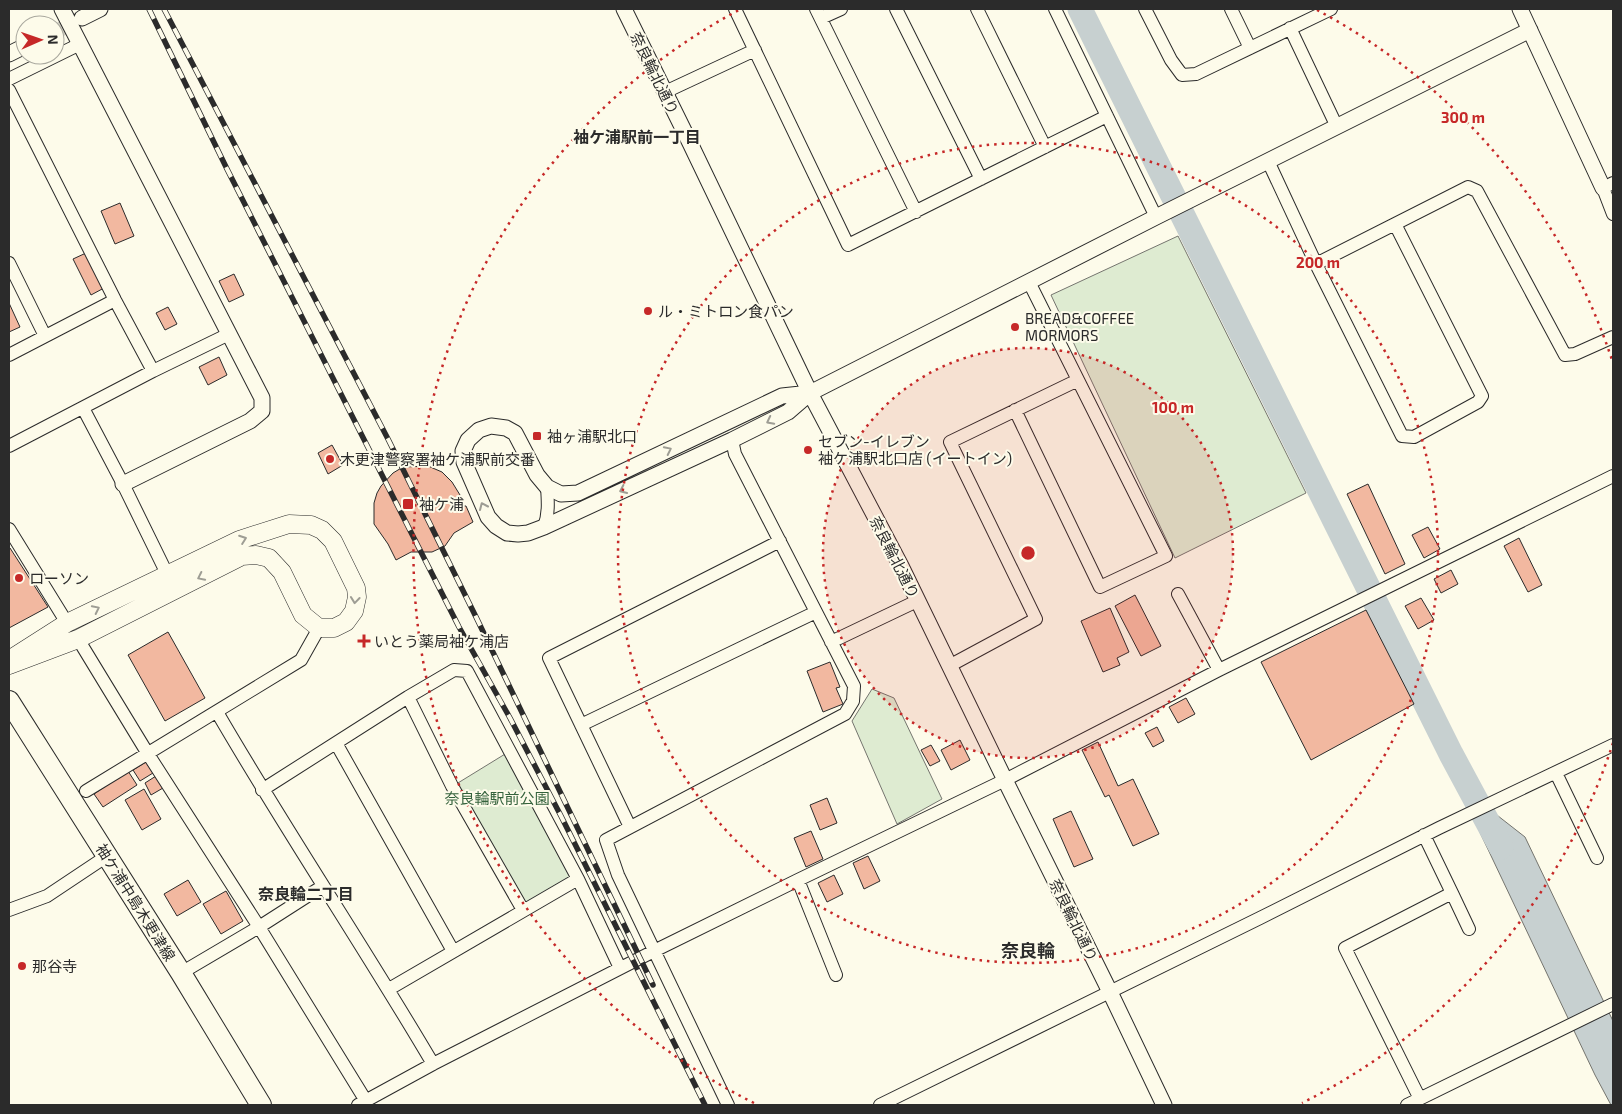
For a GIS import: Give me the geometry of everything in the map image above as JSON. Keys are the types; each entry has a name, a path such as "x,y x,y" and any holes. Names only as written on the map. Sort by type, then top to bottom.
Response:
{"main road":[{"path":"9,660 67,623 171,583 242,556 256,555 269,558 282,572 303,615 319,628 334,628 346,622 354,611 357,597 356,588 333,541 322,530 311,525 289,524 239,540 171,583 78,639 9,665"},
{"name":"袖ケ浦中島木更津線","path":"9,701 181,973 261,1105"}],"street":[{"path":"62,9 262,398 262,410 250,421 123,484"},
{"path":"82,18 100,9"},
{"name":"奈良輪北通り","path":"624,9 810,394 917,600 1164,1105"},
{"path":"735,9 848,245 1107,116"},
{"path":"841,9 818,14 916,212"},
{"path":"896,9 981,179"},
{"path":"977,9 1045,147"},
{"path":"1055,9 1156,217"},
{"path":"1146,9 1170,60 1182,75 1196,74 1324,10"},
{"path":"1231,9 1250,48"},
{"path":"1520,9 1608,186 1613,214"},
{"path":"1290,28 1337,127"},
{"path":"810,394 782,396 578,493 561,494 547,487 537,475 515,433 506,428 491,426 480,430 468,440 463,451 464,462 488,517 496,526 507,533 518,534 528,533 544,527 788,412 810,394 1156,217 1530,30"},
{"path":"9,79 80,44"},
{"path":"665,92 755,50"},
{"path":"9,90 153,371"},
{"path":"1268,161 1316,264 1402,436 1414,438 1478,402 1482,396 1395,224"},
{"path":"1316,264 1468,187 1477,191 1565,355 1575,354 1613,337"},
{"path":"9,263 45,336"},
{"path":"1015,410 1100,588 1166,556 1029,282"},
{"path":"9,355 115,300"},
{"path":"9,446 153,371 229,334"},
{"path":"949,666 1036,619 950,442 1078,380"},
{"path":"83,408 123,484 171,583"},
{"path":"728,1105 618,875 606,840 845,714 853,701 854,686 735,454 732,440"},
{"path":"78,639 148,754 259,927 362,1103 433,1064 620,968 1005,780 1219,670 1613,476"},
{"path":"544,527 547,518 547,487"},
{"path":"9,528 67,623"},
{"path":"630,827 549,658 780,541"},
{"path":"1178,594 1219,670"},
{"path":"831,642 917,600"},
{"path":"581,725 816,612"},
{"path":"86,791 301,660 319,628"},
{"path":"262,790 454,670 467,671 578,879 620,968"},
{"path":"408,697 452,786 523,910"},
{"path":"217,712 262,790 388,989 433,1064"},
{"path":"336,744 453,951"},
{"path":"880,1105 1424,835 1613,745"},
{"path":"1556,773 1598,858"},
{"path":"1424,835 1468,929"},
{"path":"9,910 47,896 107,856"},
{"path":"388,989 578,879"},
{"path":"798,880 836,975"},
{"path":"181,973 259,927 323,886"},
{"path":"1420,1099 1345,948 1452,893"},
{"path":"1407,1105 1613,1004"}],"green space":[{"path":"1178,236 1306,493 1175,558 1051,295"},
{"path":"872,689 894,698 942,799 897,824 852,721"},
{"name":"奈良輪駅前公園","path":"510,751 578,879 523,910 453,786"}],"shaded area":[{"path":"1493,812 1525,837 1613,1021 1613,1105 1611,1105 1595,1075 1475,822"}],"building":[{"path":"120,203 134,236 115,244 101,211"},
{"path":"86,253 104,288 91,295 73,259"},
{"path":"234,274 244,295 229,302 219,281"},
{"path":"9,303 20,327 9,332"},
{"path":"168,307 177,324 165,330 156,313"},
{"path":"219,357 227,375 208,385 199,367"},
{"name":"木更津警察署袖ケ浦駅前交番","path":"332,445 343,465 328,474 318,453"},
{"path":"428,466 442,472 452,482 460,495 462,506 466,506 473,522 454,533 445,546 432,552 411,552 396,560 388,544 374,524 374,503 377,493 393,473 403,467"},
{"path":"1368,484 1405,564 1385,574 1347,494"},
{"path":"1428,527 1440,549 1424,558 1412,535"},
{"path":"1519,538 1542,585 1528,592 1504,546"},
{"name":"ローソン","path":"9,549 48,607 9,628"},
{"path":"1451,570 1458,584 1441,593 1434,579"},
{"path":"1135,595 1161,646 1141,656 1115,606"},
{"path":"1421,598 1434,620 1418,629 1405,606"},
{"path":"1110,608 1129,652 1117,658 1120,665 1103,672 1081,621"},
{"path":"1366,610 1414,704 1311,760 1261,662"},
{"path":"168,632 205,698 165,721 128,655"},
{"path":"830,662 840,687 836,688 843,704 823,712 807,671"},
{"path":"1186,698 1195,714 1178,723 1169,707"},
{"path":"1157,727 1164,741 1153,747 1145,733"},
{"path":"960,740 970,760 951,770 941,750"},
{"path":"1098,742 1118,786 1133,779 1159,834 1133,846 1109,795 1105,797 1082,750"},
{"path":"931,745 940,761 930,766 921,750"},
{"path":"146,762 153,773 140,781 133,770"},
{"path":"128,771 137,785 103,807 94,794"},
{"path":"156,776 163,788 151,795 145,783"},
{"path":"144,789 161,819 142,830 125,800"},
{"path":"827,798 837,823 820,830 810,805"},
{"path":"1071,811 1093,859 1074,867 1053,819"},
{"path":"811,831 823,859 806,867 794,838"},
{"path":"868,856 880,881 864,889 853,863"},
{"path":"834,875 843,894 827,902 818,883"},
{"path":"188,880 201,902 177,916 164,894"},
{"path":"226,891 243,921 221,934 203,904"}],"waterway":[{"path":"1080,9 1451,754 1501,847"}],"tunnel":[{"path":"65,27 81,19"}],"railway":[{"path":"149,9 227,169 459,627 510,718 561,816 705,1105"},
{"path":"164,9 388,439 653,985"}],"place":[{"name":"ル・ミトロン食パン","path":"648,311"},
{"name":"BREAD&COFFEE MORMORS","path":"1015,327"},
{"name":"袖ヶ浦駅北口","path":"537,436"},
{"name":"セブン-イレブン 袖ケ浦駅北口店 (イートイン)","path":"808,450"},
{"name":"木更津警察署袖ケ浦駅前交番","path":"330,459"},
{"name":"袖ケ浦","path":"408,504"},
{"name":"ローソン","path":"19,578"},
{"name":"いとう薬局袖ケ浦店","path":"364,641"},
{"name":"那谷寺","path":"22,966"}],"district":[{"name":"袖ケ浦駅前一丁目","path":"637,136"},
{"name":"奈良輪二丁目","path":"306,893"},
{"name":"奈良輪","path":"1028,950"}]}
